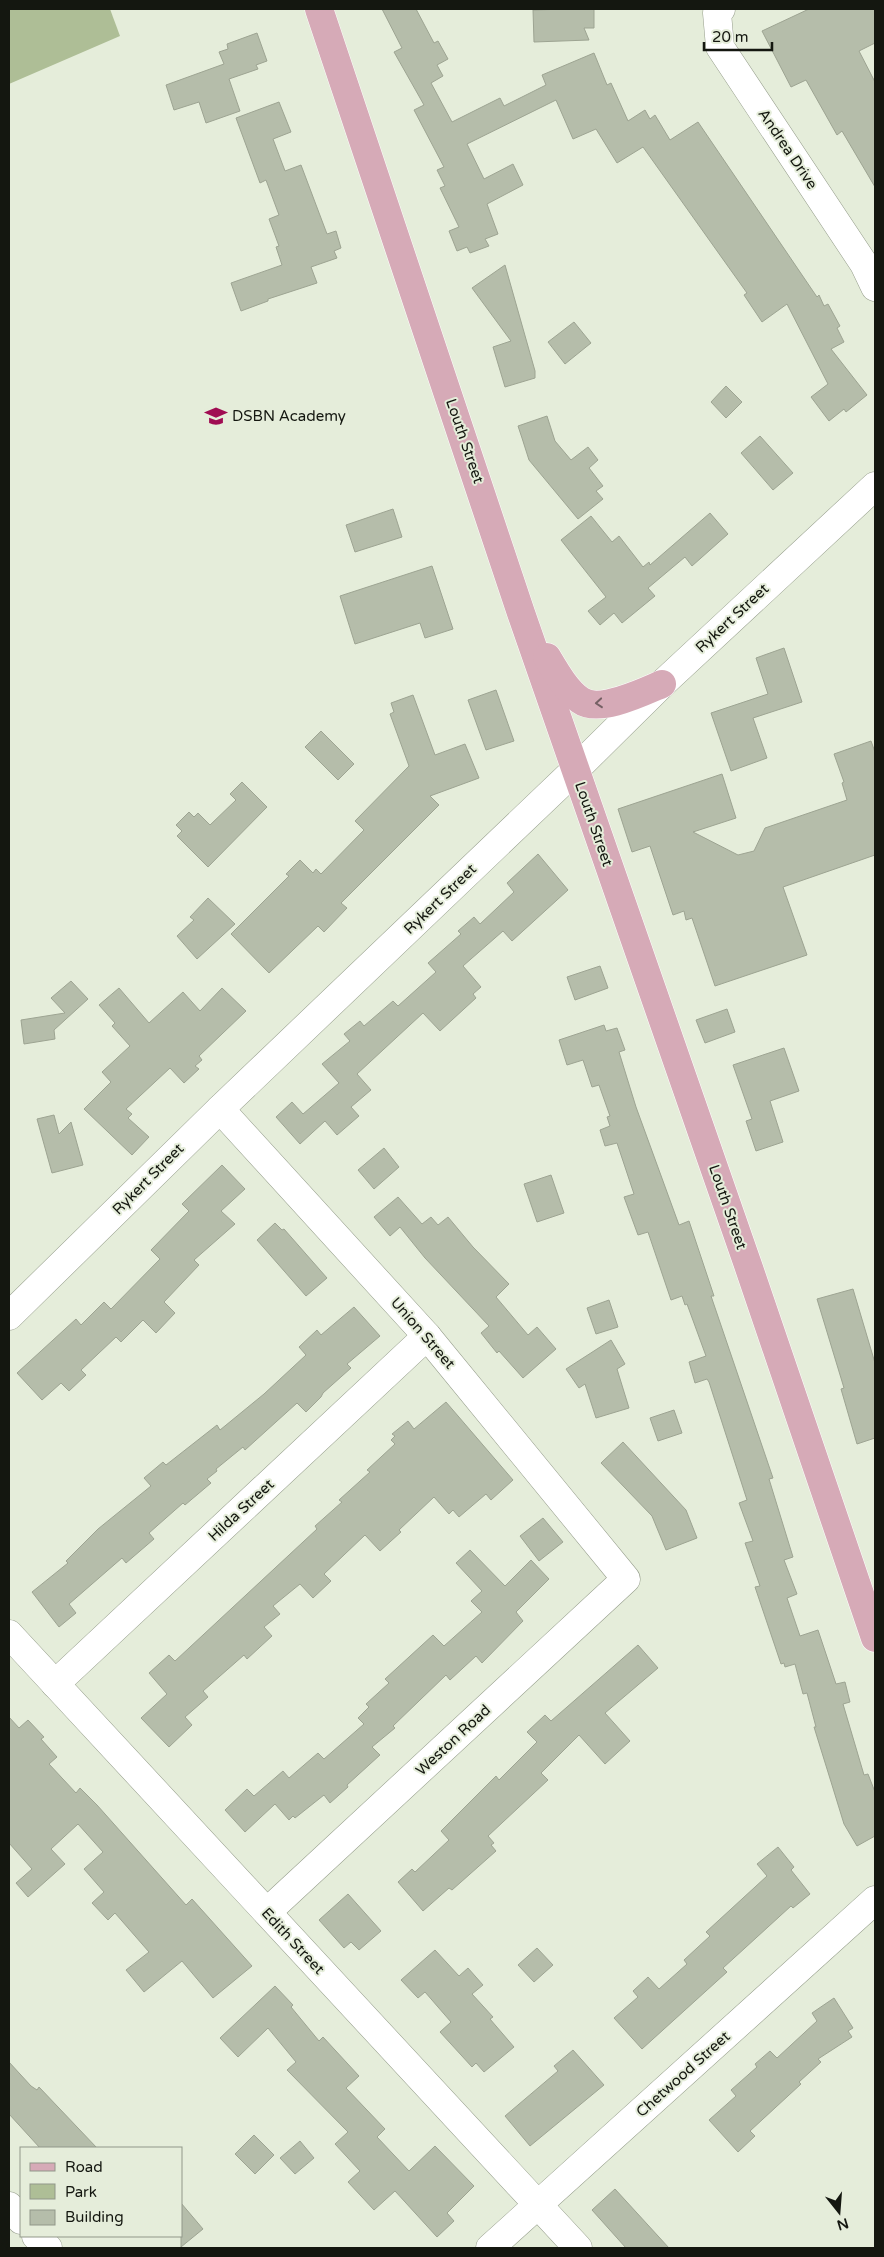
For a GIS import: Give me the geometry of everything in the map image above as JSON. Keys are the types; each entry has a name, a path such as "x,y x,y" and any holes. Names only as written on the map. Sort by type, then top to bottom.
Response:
{"main road":[{"name":"Louth Street","path":"319,9 521,613 739,1238 875,1638"},
{"path":"521,613 553,668 567,688 581,701 592,704 620,701 662,684"}],"street":[{"name":"Andrea Drive","path":"721,9 717,13 720,47 864,264 875,287"},
{"name":"Rykert Street","path":"9,1316 220,1109 575,770 662,684 875,486"},
{"name":"Union Street","path":"220,1109 427,1336 615,1565"},
{"name":"Hilda Street","path":"55,1684 427,1336"},
{"name":"Weston Road","path":"267,1912 626,1579 615,1565"},
{"name":"Edith Street","path":"9,1634 578,2248"},
{"name":"Chetwood Street","path":"490,2248 875,1900"},
{"path":"9,2206 20,2219"},
{"path":"37,2237 48,2248"}],"green space":[{"path":"9,9 110,9 120,36 9,84"}],"building":[{"path":"382,9 416,9 434,43 438,41 448,59 437,65 443,76 431,83 452,122 500,98 504,106 546,85 542,75 594,53 607,85 611,83 628,121 645,110 650,119 655,115 670,140 698,122 817,297 819,295 824,306 828,304 840,326 837,328 844,342 831,349 867,395 846,412 844,409 829,421 811,397 828,384 787,304 762,322 744,295 747,293 643,147 617,163 596,129 573,139 556,100 467,144 484,179 513,164 523,185 487,204 498,234 485,239 489,246 470,253 467,247 457,251 449,231 459,227 440,188 445,186 437,170 444,167 414,110 424,105 394,52 402,48"},
{"path":"594,9 594,28 584,28 589,40 534,42 533,10"},
{"path":"809,9 875,9 875,43 859,51 875,82 875,187 842,131 837,135 806,80 791,87 762,31"},
{"path":"257,33 267,61 256,65 258,69 229,79 240,111 206,123 199,102 174,110 166,85 224,64 219,52 228,49 227,44"},
{"path":"279,102 291,132 273,139 285,171 301,165 327,234 336,231 341,248 334,251 337,258 311,267 317,283 268,299 268,301 241,311 231,283 282,265 276,247 279,246 269,219 279,215 266,180 260,183 236,118"},
{"path":"505,265 535,371 535,378 505,387 493,347 511,341 472,288"},
{"path":"574,322 591,343 565,364 548,342"},
{"path":"726,386 742,402 726,418 711,402"},
{"path":"547,416 555,441 571,460 588,447 598,460 589,468 603,486 596,491 603,499 578,519 529,460 518,426"},
{"path":"760,436 793,473 773,490 741,453"},
{"path":"393,509 402,537 355,552 346,525"},
{"path":"710,513 728,534 692,566 685,557 648,588 655,596 622,623 614,613 600,625 588,611 606,597 561,540 591,516 612,542 619,536 643,567 649,562 650,565"},
{"path":"432,566 453,629 425,638 420,623 355,644 340,596"},
{"path":"784,648 802,702 753,718 767,758 731,771 711,713 768,694 756,658"},
{"path":"496,690 514,741 486,750 468,700"},
{"path":"413,695 435,755 465,744 479,778 430,796 439,805 341,903 347,908 324,932 318,926 269,973 231,934 289,876 286,874 300,860 313,873 316,869 321,874 364,830 355,821 409,766 390,714 394,712 391,703"},
{"path":"321,731 354,764 338,780 305,747"},
{"path":"871,741 875,752 875,855 783,887 807,955 715,986 692,918 686,920 684,911 673,915 650,846 632,852 618,809 722,774 736,818 693,832 738,855 754,851 765,828 847,800 842,783 844,782 834,754"},
{"path":"242,782 267,807 208,867 177,836 182,831 176,825 189,812 194,817 198,813 210,825 236,800 230,794"},
{"path":"538,854 568,890 512,941 503,931 463,966 481,987 473,994 476,998 440,1031 423,1013 357,1074 371,1090 351,1107 359,1116 337,1135 325,1121 300,1144 276,1117 292,1102 303,1114 339,1083 322,1064 350,1041 344,1034 360,1021 364,1026 393,1001 398,1006 436,972 428,963 461,934 458,931 474,917 480,924 514,892 507,883"},
{"path":"208,898 235,924 197,959 177,936 194,920 190,917"},
{"path":"600,966 608,988 575,1000 567,977"},
{"path":"71,981 88,999 54,1030 55,1039 24,1044 21,1020 65,1013 51,998"},
{"path":"119,988 149,1023 183,992 200,1011 222,988 246,1011 199,1056 202,1060 195,1066 199,1069 184,1083 170,1068 126,1109 132,1114 128,1118 149,1137 132,1155 84,1109 111,1082 102,1072 130,1046 112,1026 115,1023 99,1005"},
{"path":"727,1009 735,1032 705,1043 696,1020"},
{"path":"604,1025 606,1031 617,1028 625,1050 619,1052 636,1107 679,1225 689,1221 714,1296 711,1296 773,1478 769,1479 793,1557 784,1560 797,1594 787,1598 800,1636 818,1630 836,1684 845,1682 850,1702 843,1704 864,1775 868,1774 875,1792 875,1836 857,1846 844,1824 814,1727 816,1727 807,1693 803,1694 795,1664 785,1667 784,1663 781,1664 755,1587 760,1586 745,1543 753,1541 739,1503 747,1500 709,1382 707,1379 695,1383 689,1362 706,1356 687,1304 685,1305 682,1296 671,1300 648,1232 638,1235 624,1197 634,1194 617,1143 605,1146 600,1130 610,1126 607,1117 610,1116 599,1085 592,1087 583,1060 567,1065 559,1040"},
{"path":"784,1048 799,1091 770,1101 783,1142 756,1151 746,1121 752,1119 733,1065"},
{"path":"54,1115 59,1134 71,1122 83,1165 52,1173 37,1119"},
{"path":"384,1148 399,1167 374,1189 358,1170"},
{"path":"222,1165 245,1189 221,1211 235,1224 194,1260 199,1265 164,1302 175,1313 156,1333 143,1320 121,1342 116,1337 81,1370 86,1375 69,1391 61,1383 42,1400 17,1373 76,1319 81,1325 104,1302 111,1309 160,1259 151,1250 189,1211 182,1204"},
{"path":"551,1175 564,1213 537,1222 524,1184"},
{"path":"398,1197 422,1224 431,1217 438,1225 448,1217 473,1247 509,1284 496,1297 528,1335 537,1327 556,1349 523,1378 499,1351 497,1353 481,1333 489,1326 425,1258 400,1227 390,1236 374,1217"},
{"path":"275,1223 282,1230 284,1229 327,1278 306,1296 257,1240"},
{"path":"853,1289 875,1363 875,1438 857,1444 841,1389 844,1388 817,1299"},
{"path":"609,1300 618,1327 596,1334 587,1308"},
{"path":"354,1307 380,1336 347,1364 351,1368 323,1393 306,1412 297,1403 245,1450 243,1447 216,1469 217,1471 207,1479 211,1483 185,1505 183,1503 149,1533 154,1539 126,1563 122,1558 69,1604 76,1613 59,1627 32,1592 68,1563 66,1561 98,1529 151,1486 144,1478 163,1462 166,1465 217,1425 220,1430 264,1394 306,1355 299,1347 317,1330 321,1335"},
{"path":"611,1340 625,1364 617,1369 629,1408 596,1418 585,1384 579,1388 566,1369"},
{"path":"446,1402 513,1480 491,1500 486,1494 459,1517 453,1510 449,1514 434,1497 380,1551 365,1535 324,1574 331,1581 313,1598 300,1584 273,1606 280,1614 264,1627 272,1636 247,1659 244,1655 203,1691 208,1697 185,1717 192,1725 169,1747 141,1718 167,1694 149,1673 169,1655 175,1661 317,1529 315,1526 342,1502 339,1500 370,1472 367,1470 395,1444 391,1440 395,1436 392,1434 408,1421 414,1429"},
{"path":"674,1410 682,1433 658,1441 650,1418"},
{"path":"623,1442 686,1510 697,1538 666,1550 652,1516 601,1463"},
{"path":"543,1518 563,1542 539,1561 520,1536"},
{"path":"470,1550 505,1586 531,1560 549,1579 516,1612 523,1621 482,1663 476,1656 450,1680 446,1675 393,1726 395,1728 372,1747 380,1755 330,1803 324,1795 295,1818 293,1816 289,1820 275,1804 245,1832 225,1810 247,1789 254,1796 283,1771 289,1778 318,1753 324,1759 364,1724 358,1718 369,1707 366,1704 389,1683 385,1679 433,1635 444,1646 482,1612 471,1601 482,1591 456,1563"},
{"path":"638,1645 658,1668 605,1713 630,1741 605,1764 579,1735 541,1773 548,1780 488,1836 494,1843 491,1845 496,1851 452,1890 449,1888 423,1911 398,1882 412,1869 415,1872 449,1840 441,1831 496,1776 499,1780 537,1742 527,1732 545,1715 551,1721"},
{"path":"9,1717 19,1728 28,1720 44,1737 41,1739 57,1757 49,1764 76,1793 80,1788 97,1805 186,1905 192,1899 252,1966 213,1998 182,1961 144,1992 126,1970 149,1952 115,1913 108,1920 92,1903 104,1892 84,1869 103,1852 78,1824 51,1849 65,1864 28,1897 16,1883 32,1869 9,1843"},
{"path":"778,1847 794,1867 791,1870 810,1894 793,1908 791,1906 723,1968 727,1972 642,2049 614,2018 638,1997 633,1991 648,1977 659,1989 687,1964 684,1960 710,1936 706,1932 767,1876 757,1864"},
{"path":"348,1894 381,1931 359,1950 351,1942 344,1948 319,1920"},
{"path":"537,1948 553,1965 534,1982 518,1965"},
{"path":"435,1950 459,1976 468,1968 483,1985 472,1994 493,2017 490,2019 514,2047 484,2072 476,2063 472,2067 440,2032 451,2022 425,1992 418,1998 401,1980"},
{"path":"275,1986 293,2005 291,2007 319,2041 323,2037 359,2076 346,2088 385,2129 377,2137 409,2171 435,2146 474,2186 447,2213 454,2221 437,2237 395,2191 374,2210 348,2182 360,2171 335,2144 348,2132 287,2070 296,2062 268,2028 238,2057 220,2038"},
{"path":"834,1998 853,2028 848,2031 852,2037 818,2059 821,2062 799,2082 801,2084 750,2131 755,2136 738,2152 709,2120 736,2096 731,2090 757,2067 755,2064 770,2051 777,2058 817,2021 812,2013"},
{"path":"573,2050 604,2085 530,2146 505,2116 558,2071 554,2066"},
{"path":"9,2062 31,2086 37,2090 39,2087 96,2147 39,2147 9,2114"},
{"path":"254,2135 274,2155 255,2174 235,2154"},
{"path":"300,2141 314,2158 295,2174 280,2158"},
{"path":"615,2189 669,2248 626,2248 592,2210"},
{"path":"182,2204 203,2229 181,2247 182,2237"}],"place":[{"name":"DSBN Academy","path":"216,416"}]}
